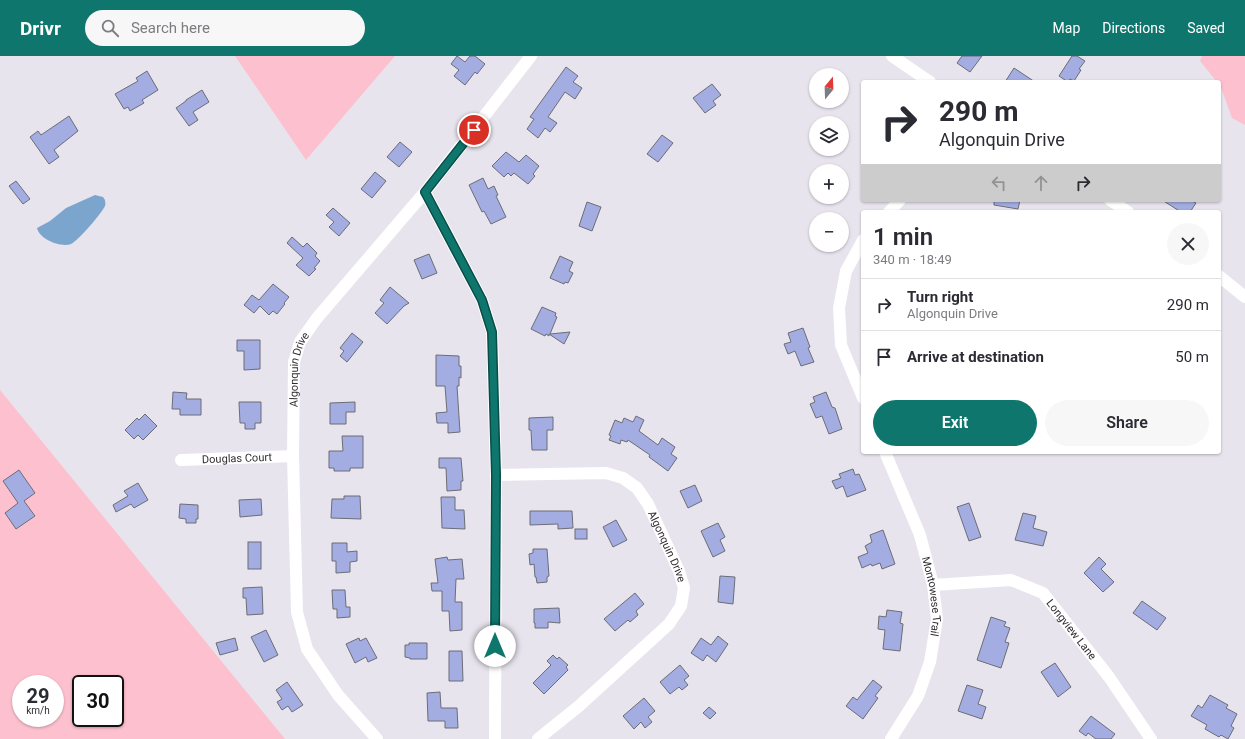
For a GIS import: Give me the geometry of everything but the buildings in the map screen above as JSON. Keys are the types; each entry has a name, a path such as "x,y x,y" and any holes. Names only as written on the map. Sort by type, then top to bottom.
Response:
{"street":[{"name":"Algonquin Drive","path":"377,739 338,695 307,649 297,612 293,456 294,362 300,342 317,318 425,192 531,56"},
{"path":"892,56 927,80"},
{"path":"425,192 482,300 492,332 496,475 495,739"},
{"path":"890,210 898,202"},
{"path":"1113,202 1125,210"},
{"path":"861,244 846,271 840,308 841,344 861,393"},
{"path":"1221,278 1245,297"},
{"name":"Montowese Trail","path":"886,454 920,536 933,585 937,619 930,662 918,696 891,739"},
{"name":"Douglas Court","path":"181,460 293,456"},
{"name":"Algonquin Drive","path":"496,475 606,473 623,478 637,488 648,504 679,571 684,588 681,606 669,624 579,706 538,739"},
{"name":"Longview Lane","path":"933,585 1011,580 1043,593 1109,677 1151,739"}],"shaded area":[{"path":"235,56 395,56 306,160"},
{"path":"1202,56 1245,56 1245,125 1232,118 1221,88 1221,80 1215,80 1200,61"},
{"path":"0,390 285,739 0,739"}],"water":[{"path":"95,195 103,197 105,200 105,206 90,226 71,244 56,244 46,239 39,232 37,228 50,221 66,208"}],"route":[{"path":"474,130 425,192 482,300 492,332 496,475 495,646"}]}
